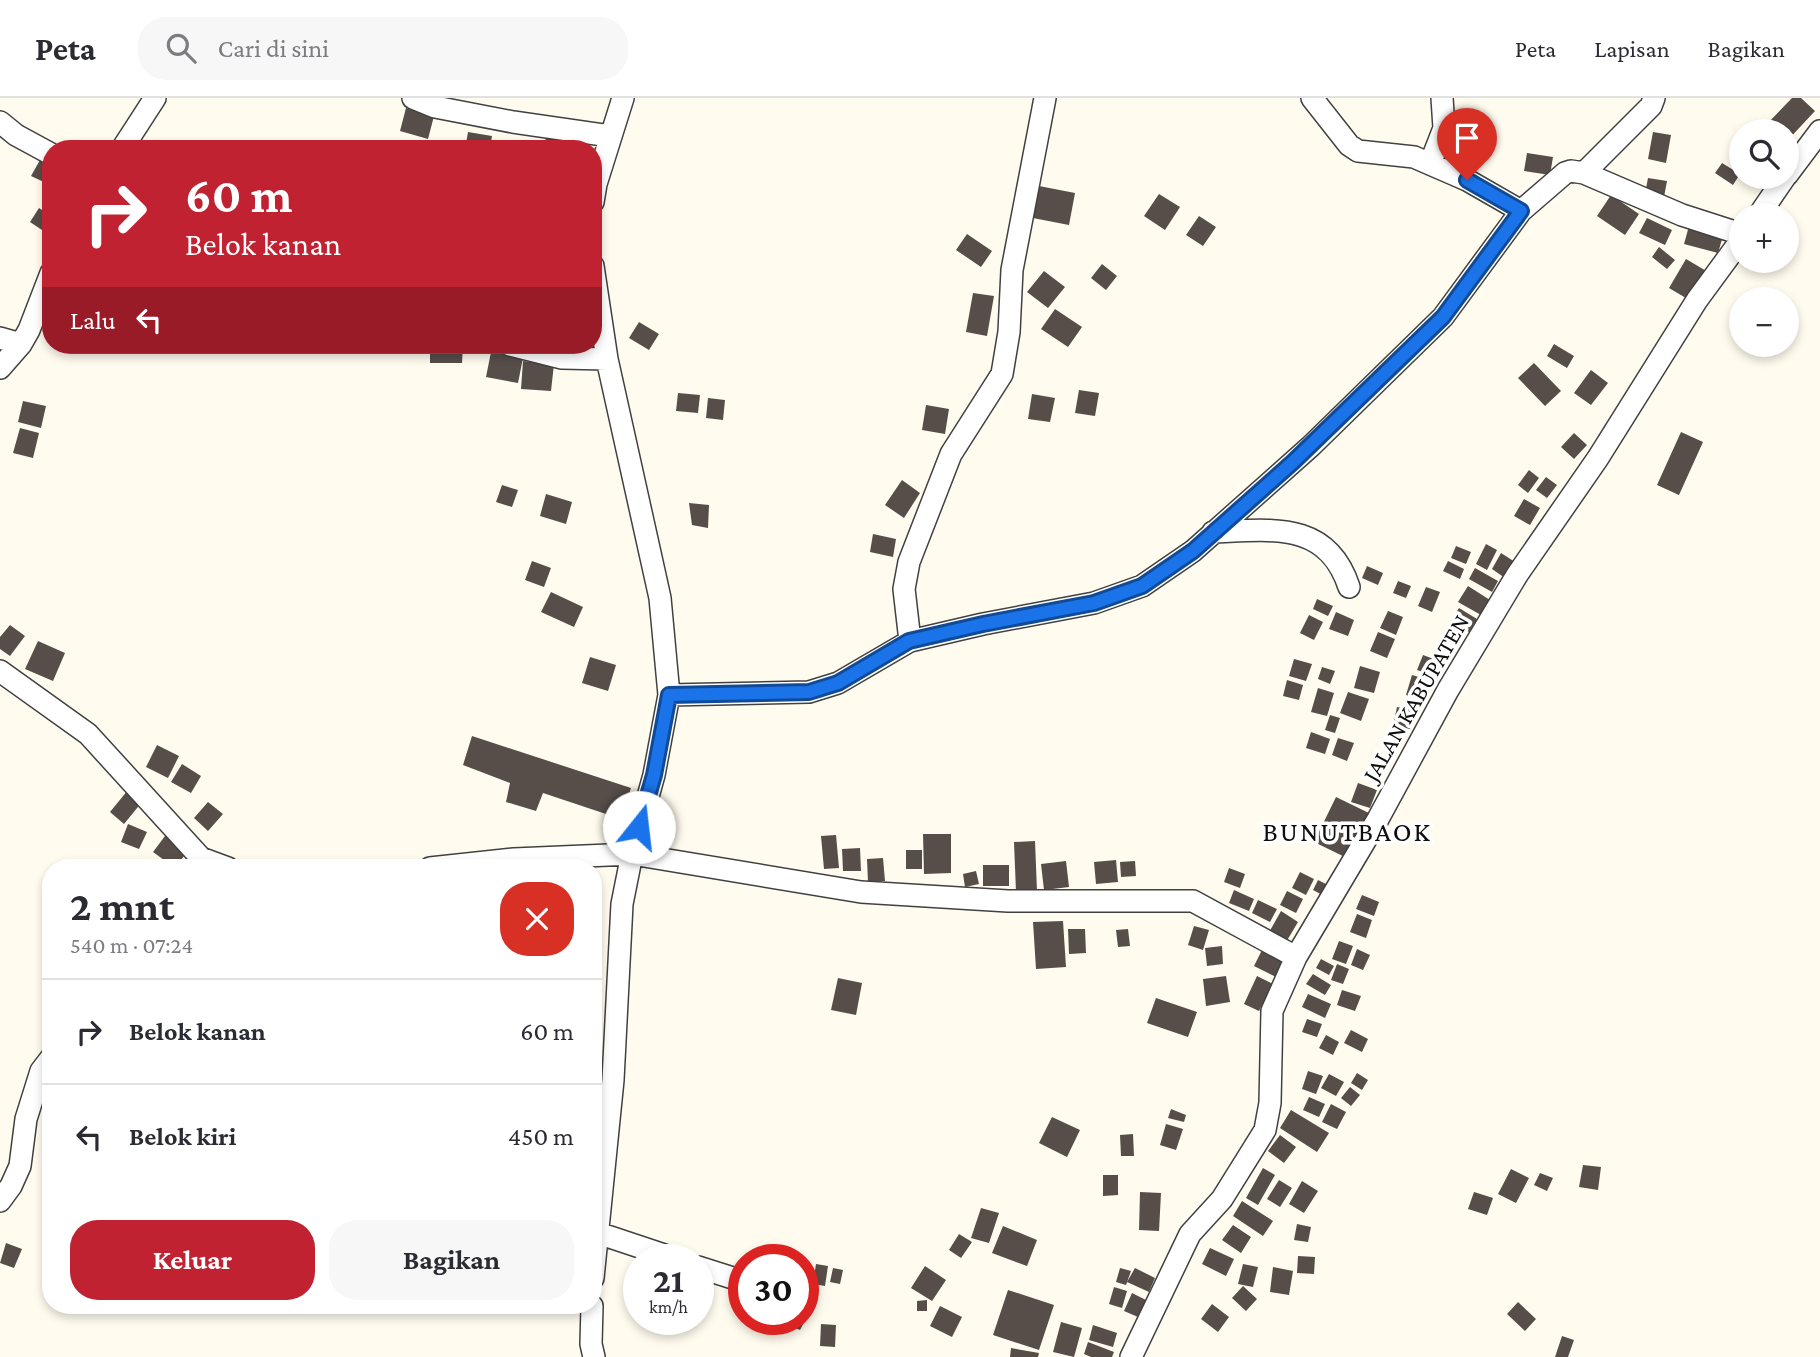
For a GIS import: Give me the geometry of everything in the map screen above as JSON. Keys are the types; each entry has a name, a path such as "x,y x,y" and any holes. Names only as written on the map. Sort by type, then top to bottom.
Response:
{"street":[{"path":"128,140 155,98"},
{"path":"413,98 435,107 610,136"},
{"path":"602,167 623,98"},
{"path":"909,641 904,589 909,562 951,454 1002,374 1009,332 1012,270 1045,98"},
{"path":"1312,98 1349,145 1357,151 1405,155 1430,164 1484,189 1521,211"},
{"path":"1430,164 1444,128 1442,98"},
{"path":"1584,173 1651,106 1654,98"},
{"path":"0,122 16,135 42,149"},
{"path":"1799,159 1820,131"},
{"path":"669,695 809,692 838,683 909,641 1094,603 1142,586 1193,551 1311,446 1443,317 1521,211 1565,173 1584,173 1669,210 1729,230"},
{"name":"JALAN KABUPATEN","path":"1131,1357 1190,1234 1222,1199 1265,1130 1270,1103 1272,1011 1296,957 1378,819 1448,690 1517,575 1598,458 1697,300 1729,256"},
{"path":"0,368 22,344 42,296"},
{"path":"602,326 660,598 669,695 654,775 632,853 622,904 613,1080 602,1192"},
{"path":"0,338 22,344"},
{"path":"546,354 562,358 607,359"},
{"path":"1213,533 1281,529 1309,537 1329,551 1342,568 1349,587"},
{"path":"0,671 88,734 194,859"},
{"path":"514,859 632,853 861,892 1008,901 1193,901 1296,957"},
{"path":"0,1201 11,1186 20,1166 26,1119 42,1070"},
{"path":"602,1234 631,1244"},
{"path":"592,1314 591,1344 594,1357"}],"building":[{"path":"1792,98 1801,98 1815,111 1799,128 1799,119 1772,119"},
{"path":"406,108 434,116 428,139 400,131"},
{"path":"468,132 492,136 491,140 467,140"},
{"path":"1653,132 1671,135 1666,163 1648,159"},
{"path":"1527,153 1553,157 1550,175 1524,171"},
{"path":"40,160 42,161 42,181 31,176"},
{"path":"1722,163 1729,167 1729,182 1715,173"},
{"path":"1648,178 1667,181 1664,197 1645,194"},
{"path":"1039,186 1075,193 1069,225 1033,218"},
{"path":"1159,194 1180,207 1165,230 1144,216"},
{"path":"1611,195 1639,214 1625,235 1597,216"},
{"path":"39,208 42,210 42,230 30,222"},
{"path":"1199,216 1216,227 1203,246 1186,235"},
{"path":"1647,218 1672,230 1665,245 1639,233"},
{"path":"1689,226 1723,236 1718,253 1684,244"},
{"path":"967,234 992,251 981,267 956,250"},
{"path":"1659,247 1675,260 1667,269 1652,257"},
{"path":"1686,259 1708,272 1691,301 1669,288"},
{"path":"1102,264 1117,276 1106,290 1091,278"},
{"path":"1044,271 1065,287 1048,308 1027,292"},
{"path":"973,293 994,296 987,336 966,332"},
{"path":"1055,309 1082,327 1068,347 1041,329"},
{"path":"639,322 659,334 649,350 629,338"},
{"path":"1554,344 1574,356 1567,368 1547,356"},
{"path":"430,354 462,354 462,363 430,363"},
{"path":"491,354 523,358 518,383 486,377"},
{"path":"523,361 554,364 551,391 521,389"},
{"path":"1534,363 1561,391 1545,406 1518,378"},
{"path":"1591,370 1608,383 1591,405 1574,393"},
{"path":"1079,390 1099,393 1095,416 1075,413"},
{"path":"678,393 700,395 698,413 676,411"},
{"path":"1032,394 1055,398 1050,422 1028,419"},
{"path":"708,398 725,400 723,420 706,418"},
{"path":"23,401 46,406 41,428 18,422"},
{"path":"926,405 949,409 945,434 922,430"},
{"path":"20,428 39,433 33,458 13,453"},
{"path":"1681,432 1703,442 1679,495 1657,485"},
{"path":"1574,433 1587,445 1574,459 1561,447"},
{"path":"1529,470 1539,478 1528,493 1518,485"},
{"path":"1546,477 1557,485 1547,498 1536,490"},
{"path":"902,480 920,493 904,518 885,505"},
{"path":"502,485 518,490 512,507 496,502"},
{"path":"546,494 572,502 566,524 540,516"},
{"path":"1524,499 1540,508 1530,525 1514,516"},
{"path":"689,503 709,505 708,528 692,525"},
{"path":"873,534 896,539 893,557 870,552"},
{"path":"1486,544 1497,550 1487,570 1476,564"},
{"path":"1456,546 1471,552 1466,564 1451,558"},
{"path":"1501,553 1515,562 1505,578 1492,569"},
{"path":"532,561 551,568 544,587 525,580"},
{"path":"1448,561 1464,569 1460,579 1443,571"},
{"path":"1367,566 1383,573 1378,585 1362,578"},
{"path":"1475,568 1498,581 1492,592 1469,579"},
{"path":"1398,581 1411,586 1406,598 1393,593"},
{"path":"1468,586 1490,600 1481,615 1458,602"},
{"path":"1426,587 1440,592 1432,612 1418,606"},
{"path":"551,592 583,607 574,627 541,612"},
{"path":"1317,599 1333,606 1328,616 1313,609"},
{"path":"1459,608 1477,619 1469,632 1451,621"},
{"path":"1388,611 1403,617 1396,635 1380,628"},
{"path":"1336,612 1354,620 1348,636 1329,629"},
{"path":"1309,615 1323,622 1314,640 1300,633"},
{"path":"10,625 25,636 10,656 0,649 0,637"},
{"path":"1378,632 1395,639 1387,658 1370,651"},
{"path":"38,641 65,653 53,681 25,669"},
{"path":"1423,655 1439,661 1434,676 1417,670"},
{"path":"590,657 616,665 608,691 582,683"},
{"path":"1294,659 1312,664 1306,681 1289,676"},
{"path":"1360,666 1380,672 1374,693 1354,688"},
{"path":"1322,667 1335,671 1330,684 1318,679"},
{"path":"1412,675 1432,681 1426,701 1406,695"},
{"path":"1287,680 1303,685 1299,700 1283,696"},
{"path":"1318,688 1334,693 1327,716 1311,712"},
{"path":"1348,692 1369,699 1361,721 1340,713"},
{"path":"1397,707 1414,710 1410,729 1393,726"},
{"path":"1330,715 1340,718 1335,733 1325,730"},
{"path":"1311,732 1330,739 1325,754 1306,748"},
{"path":"472,736 631,788 621,819 543,793 536,811 506,802 510,783 463,765"},
{"path":"1338,738 1354,743 1347,761 1332,755"},
{"path":"157,745 179,756 168,778 146,767"},
{"path":"182,764 201,776 191,793 171,782"},
{"path":"1358,783 1377,790 1370,808 1351,802"},
{"path":"128,790 142,802 124,824 110,812"},
{"path":"1336,797 1371,814 1349,859 1314,842"},
{"path":"208,802 223,814 208,831 194,818"},
{"path":"128,824 147,832 139,849 121,842"},
{"path":"168,832 190,848 182,859 163,859 153,852"},
{"path":"923,834 951,834 951,873 924,874"},
{"path":"836,835 839,868 824,869 821,836"},
{"path":"1035,841 1037,891 1016,892 1014,842"},
{"path":"860,848 861,871 843,871 842,849"},
{"path":"906,850 922,850 922,869 906,869"},
{"path":"883,858 885,881 868,882 867,859"},
{"path":"1116,860 1118,882 1096,884 1094,862"},
{"path":"1066,861 1069,887 1044,890 1041,864"},
{"path":"1135,861 1136,876 1121,877 1120,862"},
{"path":"983,865 1009,865 1009,886 983,886"},
{"path":"1229,868 1245,874 1240,888 1224,882"},
{"path":"976,871 979,884 965,887 963,874"},
{"path":"1300,872 1314,879 1306,895 1292,888"},
{"path":"1318,880 1332,887 1326,897 1313,890"},
{"path":"1234,890 1254,899 1249,911 1229,903"},
{"path":"1287,891 1303,899 1296,913 1280,905"},
{"path":"1362,895 1379,902 1374,916 1356,909"},
{"path":"1258,900 1277,909 1270,922 1252,913"},
{"path":"1281,911 1298,922 1285,944 1268,934"},
{"path":"1357,914 1372,920 1366,938 1350,932"},
{"path":"1063,921 1066,967 1036,969 1033,922"},
{"path":"1194,926 1209,930 1203,950 1188,945"},
{"path":"1068,929 1085,929 1086,953 1069,954"},
{"path":"1128,929 1130,946 1118,947 1116,930"},
{"path":"1339,941 1353,946 1346,964 1332,959"},
{"path":"1222,946 1223,964 1207,966 1205,948"},
{"path":"1263,948 1287,960 1278,978 1254,966"},
{"path":"1357,949 1370,955 1363,970 1351,965"},
{"path":"1321,959 1334,966 1329,975 1316,968"},
{"path":"1337,964 1349,969 1343,984 1331,980"},
{"path":"1313,974 1331,985 1325,995 1306,984"},
{"path":"1226,976 1230,1002 1206,1006 1203,979"},
{"path":"1257,976 1273,984 1259,1011 1244,1004"},
{"path":"838,978 862,983 856,1015 831,1010"},
{"path":"1342,990 1361,996 1355,1011 1337,1005"},
{"path":"1308,994 1331,1004 1325,1018 1302,1007"},
{"path":"1156,998 1197,1012 1188,1037 1147,1023"},
{"path":"1307,1019 1322,1024 1317,1037 1302,1032"},
{"path":"1351,1030 1368,1039 1362,1052 1344,1043"},
{"path":"1326,1035 1339,1042 1333,1055 1319,1048"},
{"path":"1308,1071 1323,1076 1316,1094 1302,1089"},
{"path":"1357,1073 1368,1080 1362,1090 1351,1083"},
{"path":"1329,1074 1344,1082 1336,1096 1321,1088"},
{"path":"1350,1087 1360,1095 1351,1106 1341,1098"},
{"path":"1309,1097 1325,1104 1319,1117 1303,1110"},
{"path":"1331,1104 1346,1112 1337,1129 1322,1122"},
{"path":"1171,1109 1186,1115 1184,1122 1168,1118"},
{"path":"1291,1110 1329,1133 1317,1152 1280,1128"},
{"path":"1052,1117 1080,1130 1067,1157 1039,1143"},
{"path":"1166,1124 1183,1129 1176,1150 1160,1145"},
{"path":"1133,1134 1134,1156 1121,1156 1120,1135"},
{"path":"1280,1135 1296,1147 1284,1163 1268,1151"},
{"path":"1583,1165 1601,1167 1598,1190 1579,1187"},
{"path":"1263,1168 1275,1175 1258,1205 1246,1198"},
{"path":"1511,1169 1529,1178 1516,1203 1498,1194"},
{"path":"1540,1173 1553,1178 1547,1191 1534,1185"},
{"path":"1103,1175 1118,1175 1118,1195 1103,1196"},
{"path":"1279,1180 1292,1188 1280,1207 1267,1199"},
{"path":"1302,1181 1318,1191 1304,1213 1289,1204"},
{"path":"1140,1192 1161,1193 1159,1231 1139,1230"},
{"path":"1474,1192 1493,1198 1487,1215 1468,1209"},
{"path":"1242,1201 1273,1221 1263,1236 1233,1216"},
{"path":"981,1208 999,1213 989,1243 971,1238"},
{"path":"1297,1224 1311,1227 1308,1242 1294,1240"},
{"path":"1233,1225 1251,1237 1241,1253 1222,1240"},
{"path":"1003,1226 1037,1240 1027,1266 992,1253"},
{"path":"959,1234 972,1242 961,1258 949,1250"},
{"path":"6,1243 22,1249 14,1268 0,1263"},
{"path":"1210,1248 1234,1259 1226,1276 1202,1264"},
{"path":"1298,1256 1315,1257 1314,1274 1297,1273"},
{"path":"819,1264 828,1266 825,1286 819,1285"},
{"path":"1243,1264 1258,1267 1253,1287 1238,1284"},
{"path":"925,1266 946,1280 932,1301 911,1288"},
{"path":"1273,1267 1293,1271 1289,1295 1270,1292"},
{"path":"833,1268 843,1270 840,1284 830,1282"},
{"path":"1120,1268 1131,1271 1126,1285 1116,1282"},
{"path":"1135,1268 1155,1278 1149,1292 1127,1282"},
{"path":"1243,1286 1257,1299 1246,1311 1232,1298"},
{"path":"1114,1287 1127,1291 1122,1308 1109,1304"},
{"path":"1008,1290 1054,1305 1039,1350 993,1335"},
{"path":"1132,1293 1146,1300 1138,1317 1124,1311"},
{"path":"927,1300 927,1311 917,1311 917,1301"},
{"path":"1518,1302 1536,1319 1525,1331 1507,1314"},
{"path":"1212,1304 1229,1317 1218,1332 1201,1319"},
{"path":"940,1306 962,1317 952,1337 930,1326"},
{"path":"1061,1322 1082,1328 1074,1357 1053,1352"},
{"path":"821,1324 836,1325 835,1347 820,1346"},
{"path":"1093,1325 1117,1333 1113,1347 1089,1340"},
{"path":"1562,1336 1574,1340 1568,1357 1555,1357"},
{"path":"1088,1342 1114,1352 1112,1357 1091,1357 1084,1354"},
{"path":"1011,1348 1039,1353 1038,1357 1010,1357"}],"district":[{"name":"BUNUTBAOK","path":"1347,831"}],"route":[{"path":"639,827 654,775 669,695 809,692 838,683 909,641 1094,603 1142,586 1193,551 1311,446 1443,317 1521,211 1467,180"}]}
